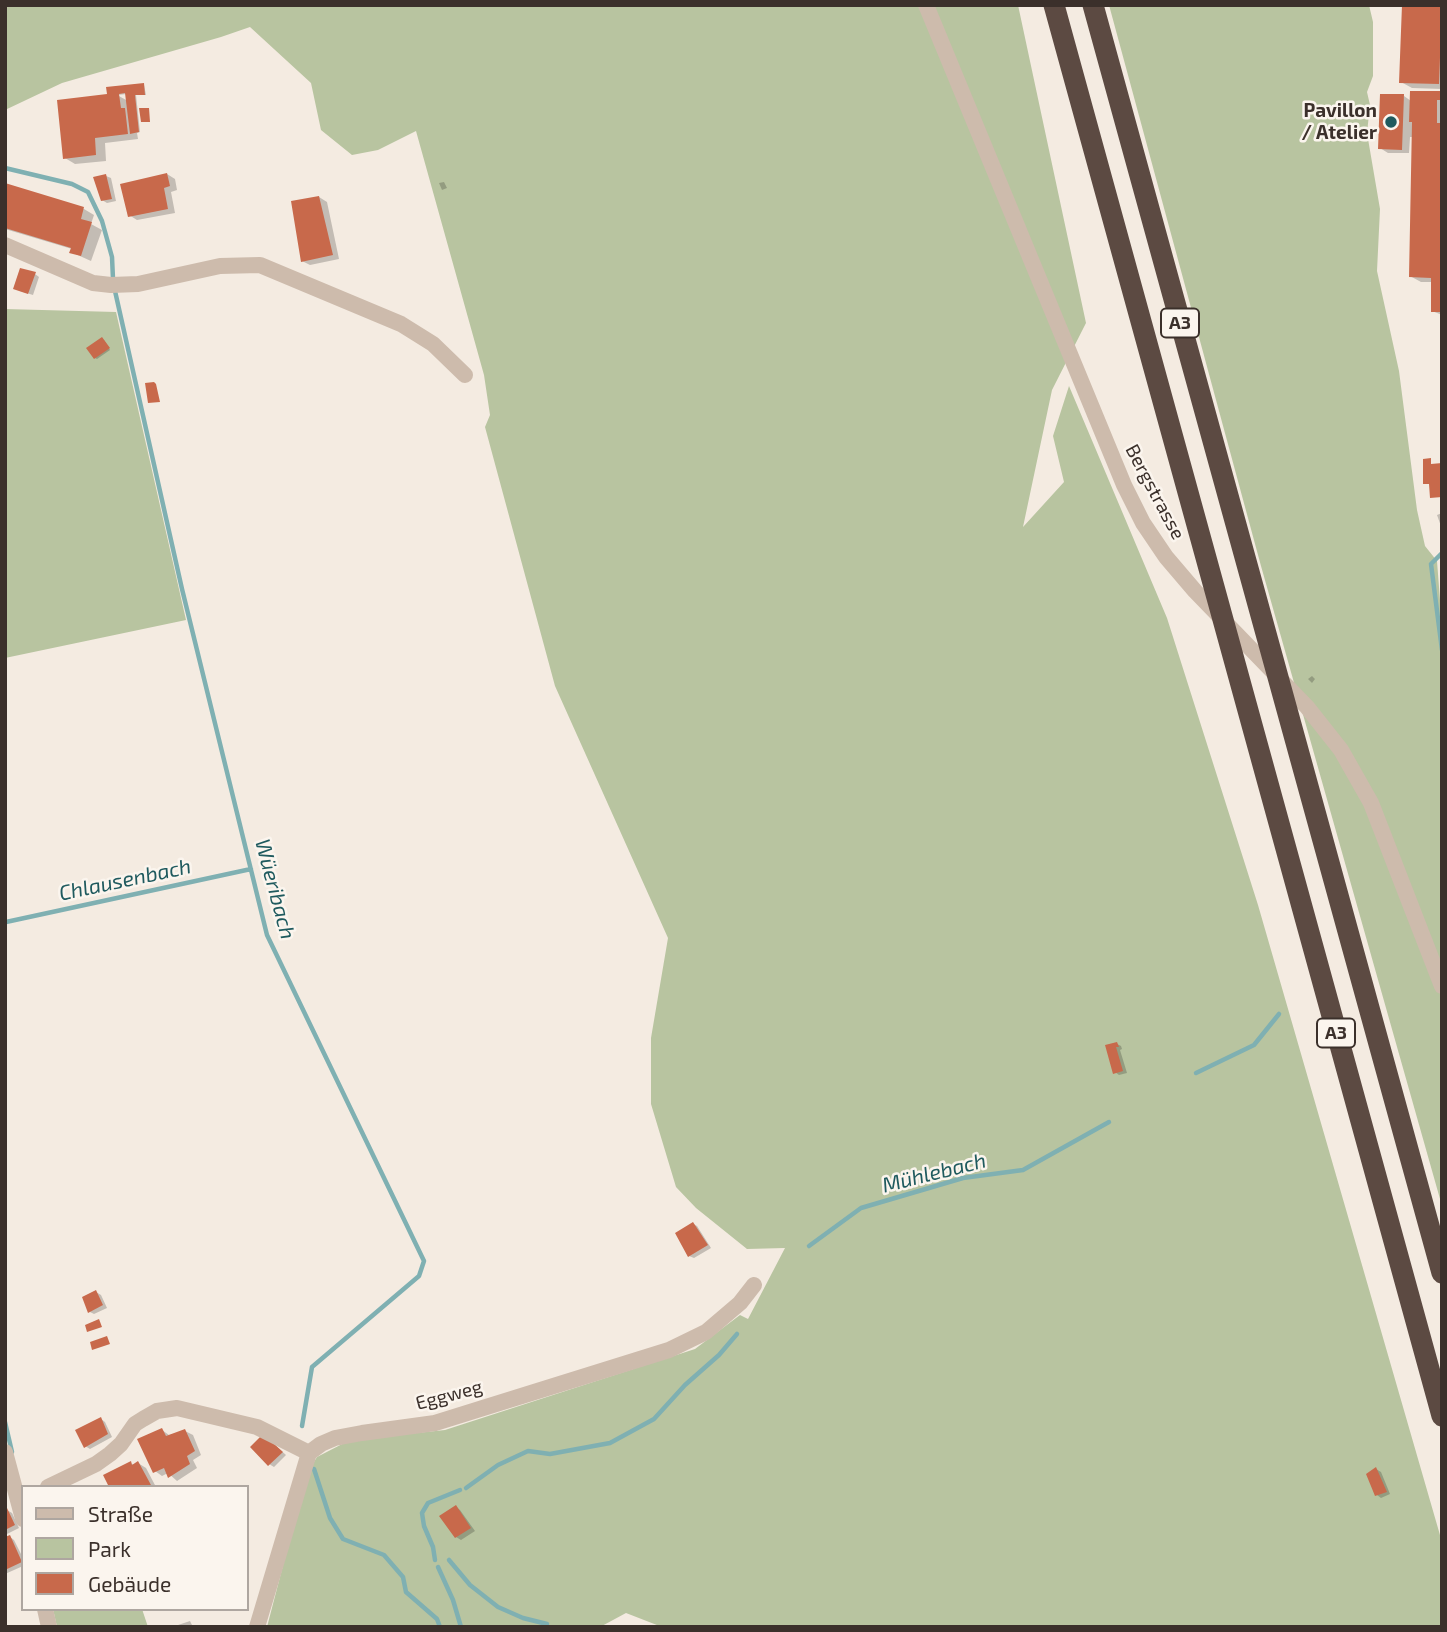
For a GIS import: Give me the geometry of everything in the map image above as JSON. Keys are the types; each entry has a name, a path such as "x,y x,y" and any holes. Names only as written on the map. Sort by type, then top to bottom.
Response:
{"highway":[{"name":"A3","path":"1054,5 1442,1416"},
{"name":"A3","path":"1093,5 1442,1273"}],"street":[{"name":"Bergstrasse","path":"926,5 1124,485 1143,523 1166,557 1195,591 1307,707 1341,750 1371,803 1442,986"},
{"path":"5,245 93,282 111,285 138,284 219,266 267,267 401,324 433,344 466,376"},
{"name":"Eggweg","path":"309,1453 335,1438 435,1423 669,1350 706,1332 740,1303 754,1285"},
{"path":"52,1485 96,1464 110,1454 135,1424 143,1419 157,1411 177,1408 257,1427 309,1453 257,1627"},
{"path":"5,1452 15,1501"}],"green space":[{"path":"5,5 1018,5 1086,323 1052,390 1023,527 1064,482 1053,436 1069,386 1167,618 1258,905 1442,1542 1442,1627 662,1627 626,1613 600,1627 267,1627 307,1473 317,1457 350,1440 445,1430 695,1349 740,1315 748,1319 785,1248 747,1249 696,1208 676,1187 651,1104 651,1038 668,938 555,686 485,427 490,415 484,375 416,131 378,150 352,155 321,130 311,83 250,27 62,83 5,110"},
{"path":"1109,5 1369,5 1373,22 1373,76 1367,92 1370,105 1367,133 1380,209 1377,271 1399,371 1417,510 1425,546 1437,561 1442,626 1442,1206 1261,566"},
{"path":"5,309 116,312 186,620 5,658"},
{"path":"53,1611 143,1611 148,1627 57,1627"}],"building":[{"path":"1402,5 1442,5 1439,84 1399,83"},
{"path":"144,83 145,95 135,95 139,132 130,134 125,93 119,94 121,108 125,108 128,134 95,138 96,155 63,159 57,100 107,94 106,87"},
{"path":"1410,91 1442,91 1442,100 1437,100 1437,123 1442,123 1442,312 1431,312 1431,278 1409,277 1412,122 1409,122"},
{"name":"Pavillon / Atelier","path":"1380,94 1404,94 1402,150 1378,149"},
{"path":"139,108 149,108 150,122 141,122"},
{"path":"167,173 170,186 164,188 168,209 128,217 120,184"},
{"path":"106,174 112,199 101,201 93,177"},
{"path":"5,183 84,207 81,219 92,222 81,256 69,253 71,248 5,228"},
{"path":"319,196 333,255 301,262 291,201"},
{"path":"20,268 36,272 28,294 13,289"},
{"path":"102,337 110,348 94,359 86,348"},
{"path":"154,382 160,402 148,403 145,383"},
{"path":"1431,458 1431,464 1442,463 1442,497 1430,498 1429,484 1423,484 1423,459"},
{"path":"1117,1042 1123,1071 1113,1074 1105,1045"},
{"path":"693,1222 708,1245 688,1257 675,1233"},
{"path":"96,1290 103,1305 88,1313 82,1297"},
{"path":"99,1319 102,1327 87,1332 85,1325"},
{"path":"107,1336 110,1344 92,1350 90,1342"},
{"path":"101,1417 108,1434 84,1448 75,1430"},
{"path":"162,1428 166,1436 185,1429 195,1451 187,1456 190,1464 168,1478 164,1468 153,1473 137,1439"},
{"path":"263,1434 283,1452 268,1466 250,1447"},
{"path":"131,1461 132,1465 138,1461 151,1485 108,1485 103,1475"},
{"path":"1376,1467 1387,1492 1375,1496 1366,1474"},
{"path":"456,1505 471,1528 455,1538 439,1516"},
{"path":"7,1508 15,1525 5,1530 5,1509"},
{"path":"10,1535 21,1562 5,1570 5,1537"}],"waterway":[{"name":"Wüeribach","path":"5,168 72,184 88,192 102,221 112,257 113,279"},
{"name":"Wüeribach","path":"115,291 182,589 267,935 424,1261 419,1276 312,1367 302,1426"},
{"name":"Mühlebach","path":"1442,553 1431,564 1442,650"},
{"name":"Chlausenbach","path":"6,922 251,869"},
{"name":"Mühlebach","path":"1196,1073 1254,1045 1279,1014"},
{"name":"Mühlebach","path":"809,1246 861,1208 963,1178 1023,1170 1109,1122"},
{"name":"Mühlebach","path":"466,1488 498,1465 528,1451 550,1454 610,1443 654,1419 737,1334"},
{"name":"Chlausenbach","path":"5,1422 12,1452"},
{"name":"Wüeribach","path":"314,1469 330,1518 343,1539 384,1555 403,1577 406,1592 437,1619 440,1627"},
{"name":"Wüeribach","path":"435,1560 422,1513 428,1503 460,1490"},
{"name":"Wüeribach","path":"449,1560 470,1585 498,1607 523,1618 547,1624"},
{"name":"Wüeribach","path":"438,1567 453,1600 461,1627"}],"place":[{"name":"Pavillon / Atelier","path":"1391,122"}]}
